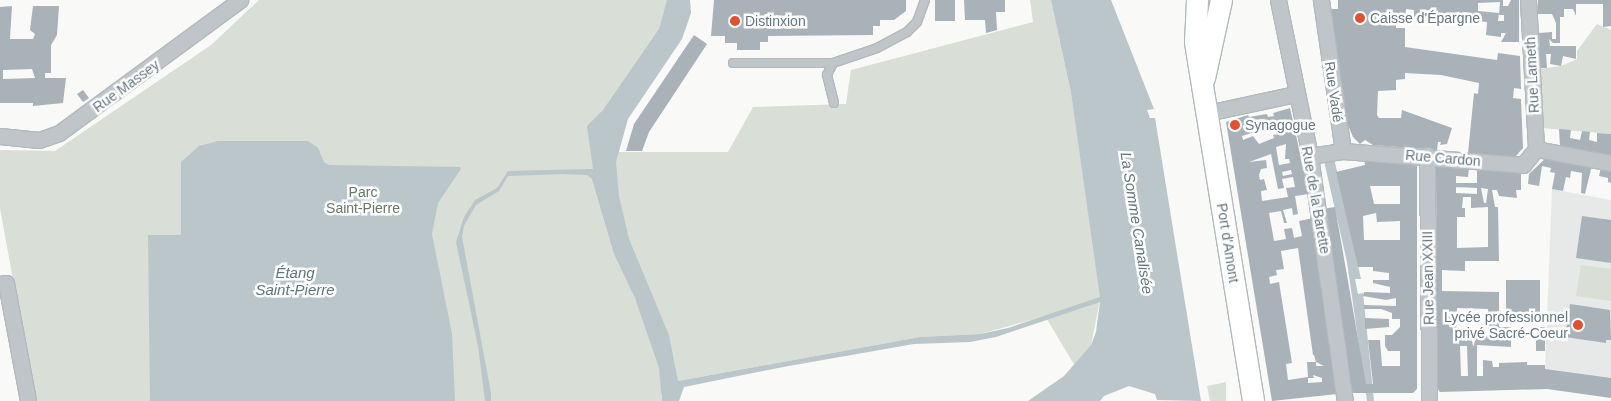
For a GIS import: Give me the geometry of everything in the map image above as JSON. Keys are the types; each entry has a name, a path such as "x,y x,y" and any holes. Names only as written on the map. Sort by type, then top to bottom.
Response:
{"main road":[{"name":"Port d'Amont","path":"1198,0 1195,42 1253,401"},
{"name":"Port d'Amont","path":"1202,84 1221,0"}],"street":[{"name":"Rue Massey","path":"0,136 39,140 59,133 240,0"},
{"name":"Rue de la Barette","path":"1278,0 1310,156 1345,401"},
{"name":"Rue Vadé","path":"1321,0 1343,151"},
{"name":"Rue Lameth","path":"1528,0 1536,149"},
{"path":"1207,113 1296,94"},
{"path":"1536,149 1611,163"},
{"name":"Rue Cardon","path":"1343,151 1427,155 1523,165 1536,149"},
{"path":"1310,156 1343,151"},
{"name":"Rue Jean XXIII","path":"1427,155 1429,401"},
{"path":"0,284 6,283 28,401"}],"lane":[{"path":"733,63 833,63 877,48 907,32 917,22 925,0"},
{"path":"833,63 827,75 834,103"}],"shaded area":[{"name":"Lycée professionnel privé Sacré-Coeur","path":"1552,189 1611,200 1611,398 1545,369"}],"green space":[{"name":"Parc Saint-Pierre","path":"259,0 672,0 669,24 599,152 728,152 753,107 846,104 851,70 1033,22 1030,0 1051,0 1071,93 1101,295 1091,345 1075,366 1045,316 980,334 920,337 678,381 661,395 662,401 35,401 0,208 0,150 55,151 211,45"},
{"path":"1597,24 1611,30 1611,134 1542,128 1540,69 1561,66 1577,59 1577,51"},
{"path":"1581,265 1611,269 1611,301 1576,296"},
{"path":"1226,382 1226,401 1210,401 1207,386"}],"water":[{"name":"La Somme Canalisée","path":"667,0 690,0 691,13 682,39 628,119 616,162 619,196 629,239 669,335 678,381 920,337 980,334 1008,328 1100,297 1071,93 1051,0 1111,0 1154,109 1147,110 1150,118 1155,118 1201,401 1157,400 1155,394 1129,386 1104,396 1100,401 1028,401 1064,376 1091,345 1096,332 1100,302 996,337 970,342 914,344 783,367 684,387 679,401 662,401 659,368 635,298 614,254 592,179 587,175 563,174 508,176 499,191 476,205 464,226 462,237 491,393 491,401 485,401 478,346 456,242 464,217 475,200 497,188 508,171 593,169 587,126 603,110 659,29"},
{"name":"Étang Saint-Pierre","path":"218,141 308,141 318,148 324,162 329,165 460,167 461,169 438,203 432,234 452,334 455,401 150,401 148,235 181,235 181,162 199,146"},
{"path":"1334,158 1361,279 1355,279 1358,294 1363,293 1374,401 1367,401 1347,262 1324,161"}],"building":[{"path":"714,0 906,0 906,11 894,20 880,20 880,26 873,26 873,35 768,36 768,42 760,42 760,50 737,50 737,43 725,43 725,36 711,36"},
{"path":"935,0 955,0 955,21 935,21"},
{"path":"964,0 1005,0 1005,12 996,12 997,30 986,33 985,20 965,20"},
{"path":"1338,0 1503,0 1503,6 1508,6 1511,0 1519,0 1519,42 1501,42 1506,33 1501,33 1501,37 1486,35 1487,22 1477,21 1477,17 1414,17 1414,10 1406,9 1405,19 1396,19 1396,28 1405,28 1405,47 1497,60 1498,53 1520,56 1521,89 1514,88 1513,98 1521,99 1523,148 1514,158 1468,153 1474,93 1478,94 1479,83 1441,75 1405,73 1405,79 1396,80 1396,90 1378,91 1377,115 1379,118 1401,118 1402,110 1452,128 1447,144 1440,145 1441,142 1438,142 1437,150 1373,145 1365,140 1360,144 1353,137 1348,125 1343,95 1331,9 1338,9","holes":["1500,2 1499,15 1504,15 1504,21 1498,21 1499,13 1478,11 1478,3"]},
{"path":"1538,0 1611,0 1611,26 1603,27 1603,4 1576,4 1576,16 1573,9 1564,9 1564,17 1560,17 1560,43 1553,43 1549,39 1550,46 1576,46 1576,59 1563,56 1561,66 1550,64 1551,54 1546,54 1547,68 1540,68 1539,33 1552,32 1552,39 1556,39 1556,23 1552,14 1538,14"},
{"path":"12,6 10,39 33,39 35,34 30,30 33,6 59,6 57,35 51,45 51,73 45,73 45,78 66,78 63,103 33,106 33,103 0,103 0,7","holes":["32,69 35,78 3,79 3,70"]},
{"path":"694,35 707,44 649,132 642,151 626,151 634,124"},
{"path":"83,90 89,98 83,102 77,94"},
{"path":"1290,108 1309,194 1295,196 1298,214 1293,215 1292,208 1283,210 1287,223 1284,223 1281,211 1269,213 1274,241 1286,239 1284,229 1292,228 1294,238 1302,236 1299,221 1313,218 1337,394 1272,401 1226,122 1248,115 1249,117 1267,114 1268,117 1274,116 1273,113","holes":["1271,127 1272,130 1277,129 1279,134 1273,135 1274,138 1259,144 1253,136 1243,140 1242,136","1286,144 1285,159 1289,159 1290,163 1279,165 1276,147","1271,154 1278,189 1284,188 1282,179 1293,177 1295,187 1286,188 1288,197 1262,201 1261,191 1267,190 1264,179 1260,180 1259,175 1261,169 1267,168 1266,160 1249,162","1291,170 1292,174 1283,176 1282,172","1298,248 1313,355 1316,362 1307,362 1308,377 1288,380 1286,364 1292,363 1279,282 1270,284 1269,277 1277,275 1276,270 1284,269 1281,251","1316,362 1324,366 1316,366","1313,375 1322,378 1322,382 1308,383 1308,378 1314,378"]},
{"path":"1559,129 1571,130 1570,138 1580,140 1582,131 1590,132 1589,140 1597,142 1597,133 1611,134 1611,157 1560,147"},
{"path":"1548,156 1592,165 1585,194 1581,193 1582,173 1571,171 1570,178 1566,177 1563,191 1552,189 1555,173 1550,172 1551,168 1542,166 1539,186 1528,184 1529,174"},
{"path":"1364,158 1413,161 1417,165 1417,389 1413,393 1350,393 1339,298 1322,209 1335,207 1366,384 1373,384 1368,340 1380,340 1382,366 1400,366 1400,351 1388,351 1385,346 1385,335 1392,335 1400,327 1400,319 1392,319 1392,313 1381,309 1364,309 1364,305 1396,306 1396,298 1386,300 1363,296 1364,292 1390,293 1390,287 1373,283 1373,280 1389,280 1389,273 1373,271 1373,267 1358,267 1336,172 1365,165","holes":["1370,186 1400,186 1400,204 1374,204","1376,213 1377,222 1400,221 1400,240 1364,240 1363,216"]},
{"path":"1440,164 1469,167 1468,177 1456,176 1456,183 1477,183 1477,168 1521,173 1521,190 1516,190 1517,198 1499,196 1497,190 1492,190 1495,207 1498,207 1499,261 1465,261 1465,271 1442,270 1442,291 1499,292 1499,327 1511,327 1511,347 1477,345 1477,376 1483,376 1483,360 1492,361 1493,367 1499,367 1499,363 1527,362 1527,365 1545,365 1545,369 1611,378 1611,398 1547,389 1440,392 1437,388 1436,167","holes":["1456,187 1477,188 1477,194 1456,193","1481,188 1488,189 1486,203 1484,203","1463,197 1471,197 1471,208 1488,207 1488,247 1457,248 1457,217 1465,217 1465,208 1462,208","1457,308 1488,309 1488,335 1456,337","1460,346 1467,346 1468,376 1461,376"]},
{"path":"1601,167 1611,169 1611,183 1608,182 1608,178 1599,176"},
{"path":"1582,216 1611,220 1611,263 1576,258"},
{"path":"1506,280 1540,280 1540,317 1506,316"},
{"path":"1570,304 1610,310 1611,340 1606,340 1606,343 1565,337"},
{"path":"1365,318 1389,319 1389,327 1365,329"},
{"path":"1536,327 1545,327 1545,351 1536,351"}],"place":[{"name":"Caisse d'Épargne","path":"1360,18"},
{"name":"Distinxion","path":"735,21"},
{"name":"Synagogue","path":"1235,125"},
{"name":"Lycée professionnel privé Sacré-Coeur","path":"1578,325"}]}
